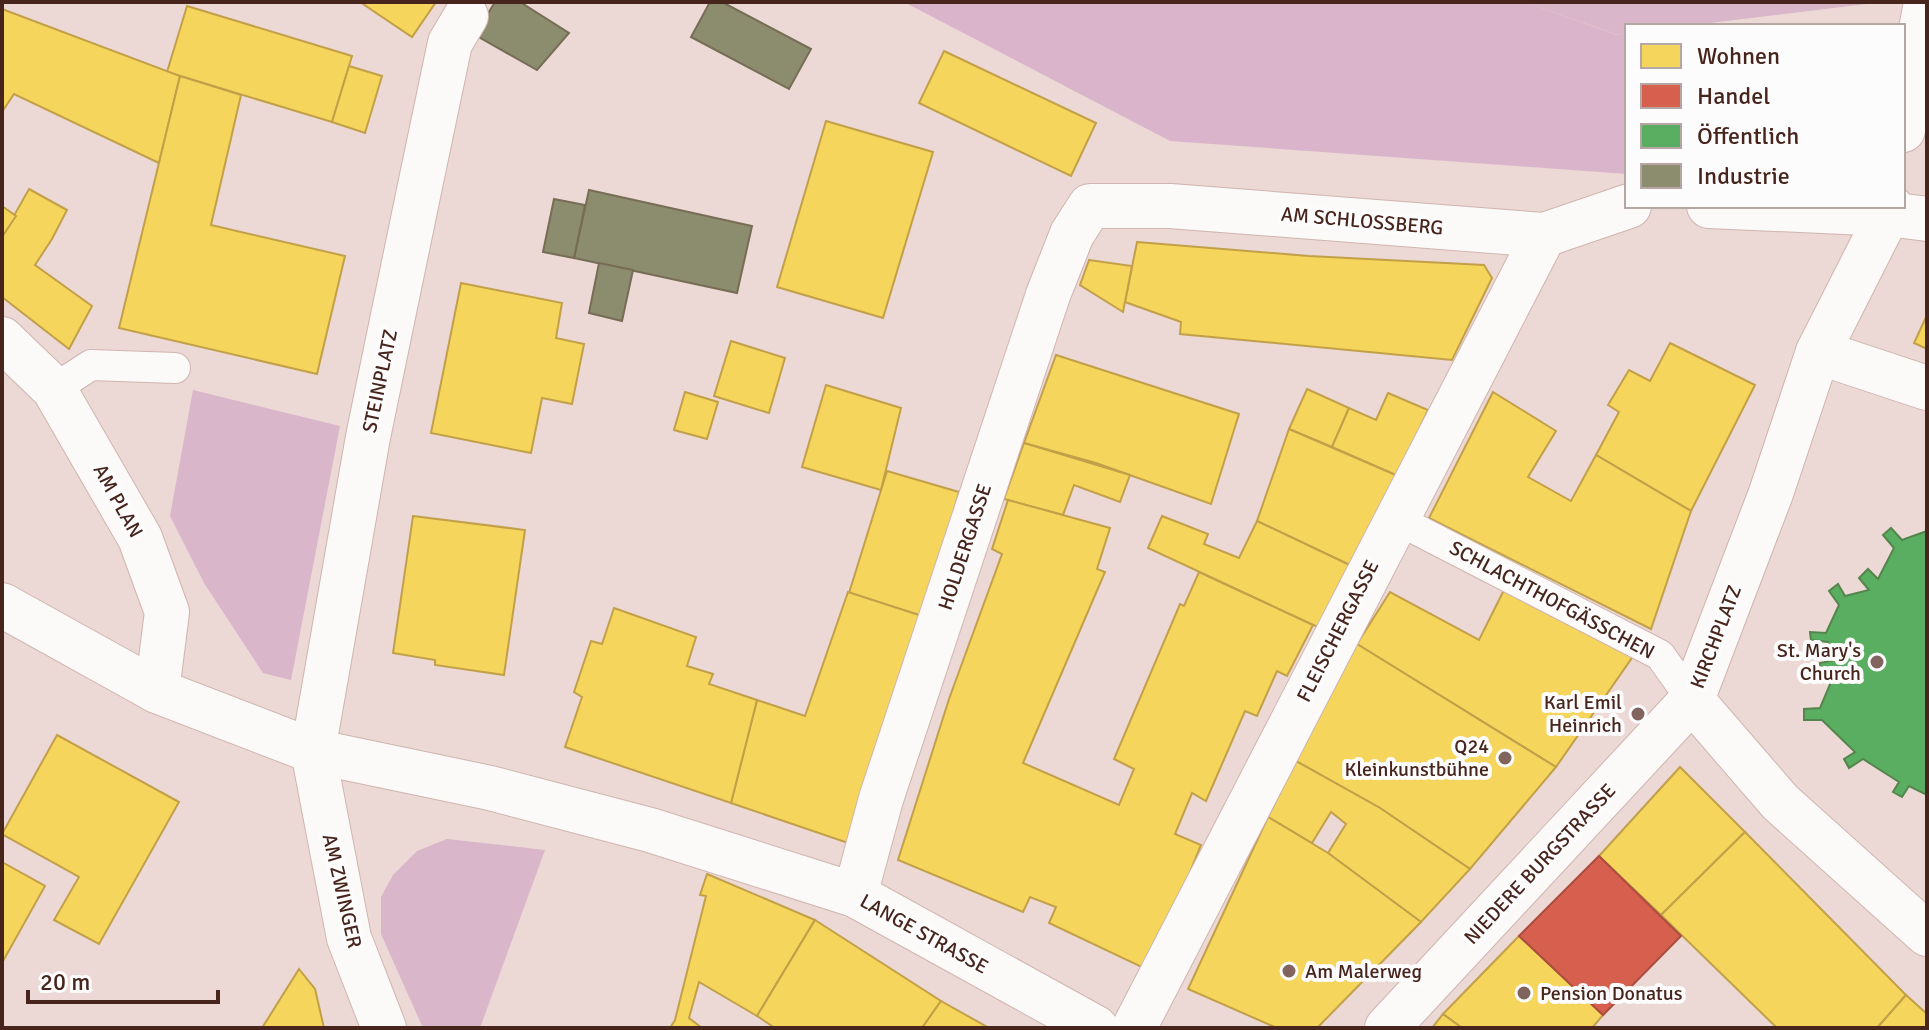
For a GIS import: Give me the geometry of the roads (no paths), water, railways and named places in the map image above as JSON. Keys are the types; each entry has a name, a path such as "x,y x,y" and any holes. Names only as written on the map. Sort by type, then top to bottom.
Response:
{"street":[{"path":"1905,119 1926,2"},
{"name":"STEINPLATZ","path":"313,751 382,370 450,43 466,16"},
{"name":"AM SCHLOSSBERG","path":"1090,206 1170,206 1544,235 1625,207"},
{"name":"HOLDERGASSE","path":"855,895 881,799 1048,295 1072,234 1090,206"},
{"path":"1764,208 1902,213"},
{"name":"KIRCHPLATZ","path":"1902,213 1818,352 1771,493 1692,700 1780,802 1927,934"},
{"name":"FLEISCHERGASSE","path":"1134,1028 1544,235"},
{"name":"AM PLAN","path":"2,339 54,389 140,538 167,612 157,691"},
{"path":"1818,352 1927,388"},
{"path":"2,605 157,691 313,751"},
{"name":"NIEDERE BURGSTRASSE","path":"1387,1028 1692,700"},
{"name":"LANGE STRASSE","path":"313,751 490,788 650,830 855,895 1096,1028"},
{"name":"AM ZWINGER","path":"313,751 349,938 384,1028"}],"lane":[{"path":"54,389 91,365 175,368"},
{"name":"SCHLACHTHOFGÄSSCHEN","path":"1396,519 1660,655 1692,700"}],"place":[{"name":"St. Mary's Church","path":"1877,662"},
{"name":"Karl Emil Heinrich","path":"1638,714"},
{"name":"Q24 Kleinkunstbühne","path":"1505,758"},
{"name":"Am Malerweg","path":"1289,971"},
{"name":"Pension Donatus","path":"1524,993"}]}
